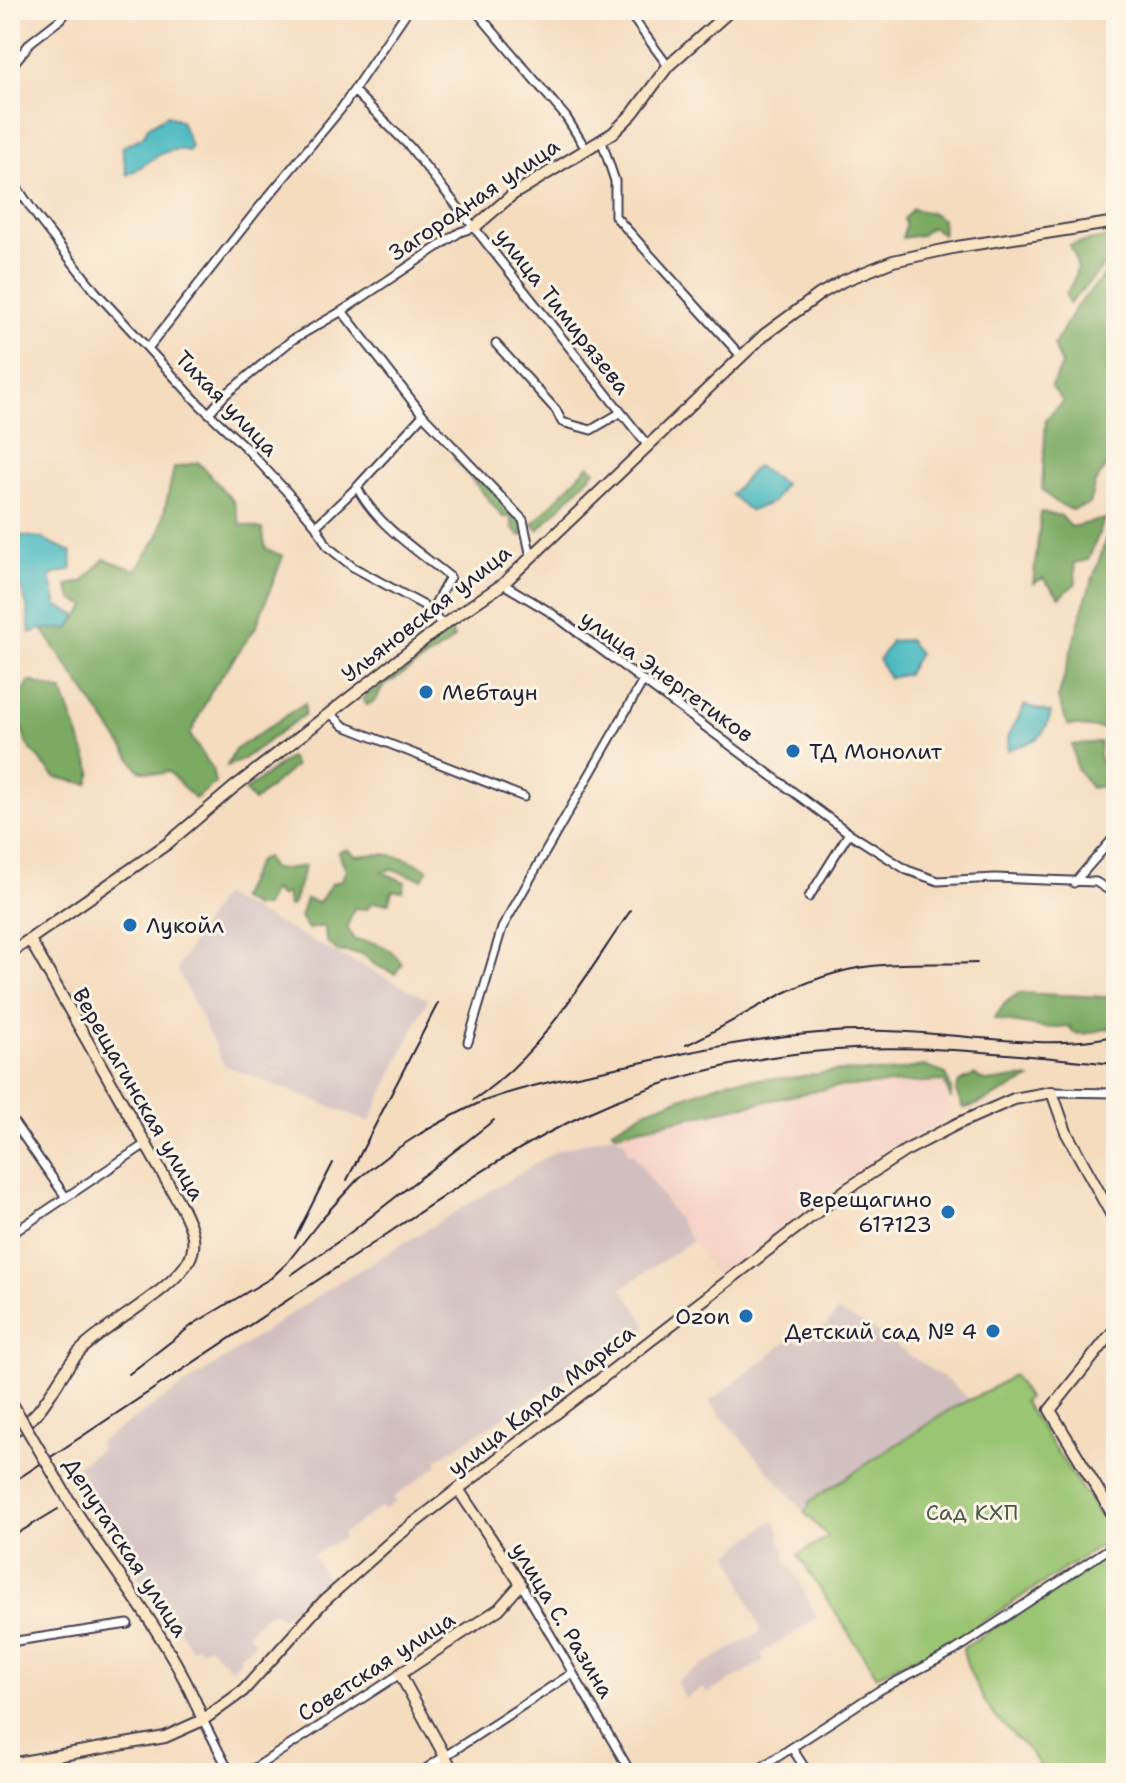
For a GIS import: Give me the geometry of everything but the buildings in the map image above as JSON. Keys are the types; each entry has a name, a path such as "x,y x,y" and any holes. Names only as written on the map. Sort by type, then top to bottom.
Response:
{"main road":[{"name":"Загородная улица","path":"475,227 512,195 602,142 624,124 668,66 728,13"},
{"name":"Ульяновская улица","path":"10,953 167,844 233,788 443,625 503,584 741,356 802,306 832,287 893,261 957,247 1116,222"},
{"name":"Верещагинская улица","path":"10,1432 26,1424 38,1412 82,1350 168,1283 189,1260 194,1247 190,1224 147,1143 30,940"},
{"path":"1052,1092 1066,1132 1116,1223"},
{"name":"улица Карла Маркса","path":"10,1764 165,1737 203,1720 243,1691 347,1579 396,1537 879,1167 928,1138 992,1107 1034,1094 1052,1092"},
{"path":"1116,1328 1050,1410 1116,1520"},
{"name":"Депутатская улица","path":"10,1400 73,1507 162,1638 189,1685 203,1720"},
{"name":"улица С. Разина","path":"458,1489 521,1584"},
{"name":"Советская улица","path":"400,1674 499,1609 521,1584"},
{"path":"400,1674 454,1773"}],"street":[{"path":"10,68 31,42 68,10"},
{"path":"149,347 354,91 408,10"},
{"path":"475,10 566,117 586,149"},
{"path":"627,10 668,66"},
{"name":"улица Тимирязева","path":"354,91 410,147 475,227 491,253 648,446"},
{"path":"602,142 615,181 615,216 741,356"},
{"name":"Тихая улица","path":"10,177 95,291 245,447 316,526 328,547 353,567 431,611 443,625"},
{"name":"Загородная улица","path":"209,413 226,394 292,340 342,311 460,232 475,227"},
{"path":"342,311 423,415 523,520 531,557"},
{"path":"496,344 556,410 562,422 591,430 620,413"},
{"path":"316,526 357,487 423,415"},
{"path":"357,487 364,501 394,531 450,577 431,611"},
{"name":"улица Энергетиков","path":"503,584 550,612 849,833 907,870 938,881 995,878 1096,882 1116,895"},
{"path":"468,1042 502,928 643,681"},
{"path":"330,713 344,726 524,797"},
{"path":"809,897 849,833"},
{"path":"1074,883 1116,835"},
{"name":"улица Карла Маркса","path":"1052,1092 1116,1093"},
{"path":"10,1117 65,1196"},
{"path":"10,1235 147,1143"},
{"path":"753,1773 880,1690 954,1651 1116,1544"},
{"name":"улица С. Разина","path":"521,1584 631,1773"},
{"path":"10,1642 128,1624"},
{"name":"Советская улица","path":"247,1773 400,1674"},
{"path":"419,1773 571,1674"},
{"path":"203,1720 230,1773"},
{"path":"792,1748 808,1773"}],"shaded area":[{"path":"221,895 428,999 369,1122 224,1065 177,969"},
{"path":"943,1083 951,1108 944,1121 835,1187 722,1273 714,1273 633,1153 628,1153 615,1134 834,1089"},
{"path":"615,1134 625,1142 628,1153 633,1153 692,1241 622,1288 647,1326 436,1460 438,1465 393,1498 396,1502 384,1510 381,1507 342,1534 344,1538 312,1555 330,1583 281,1617 273,1611 270,1615 267,1613 247,1634 256,1642 239,1656 240,1659 231,1668 208,1646 201,1650 197,1645 191,1649 164,1605 158,1608 144,1586 77,1466 101,1449 98,1443 328,1289 558,1150"},
{"path":"837,1311 869,1327 970,1399 809,1502 804,1512 709,1402 793,1337 799,1343 825,1327"},
{"path":"773,1520 781,1532 779,1540 785,1548 785,1559 817,1618 761,1654 764,1661 707,1694 703,1688 685,1698 676,1681 761,1631 730,1554"}],"green space":[{"path":"912,209 932,213 942,219 943,234 931,227 921,235 902,238 906,225 904,219"},
{"path":"1116,235 1116,253 1069,304 1066,294 1077,264 1070,245"},
{"path":"1116,262 1116,451 1095,483 1089,504 1072,510 1055,502 1042,489 1046,419 1063,402 1051,386 1062,366 1054,345 1076,307"},
{"path":"459,456 518,518 524,535 520,536 513,529 511,517 503,517 454,458"},
{"path":"198,462 234,502 240,524 262,529 266,549 283,556 256,627 211,691 190,735 212,768 215,783 195,799 168,771 160,774 139,770 42,629 69,628 87,606 73,600 67,585 83,582 104,559 136,570 159,535 174,468"},
{"path":"589,465 595,471 538,530 533,524"},
{"path":"1116,511 1116,716 1108,729 1068,725 1058,699 1084,604"},
{"path":"1041,512 1061,516 1071,527 1105,519 1088,560 1074,563 1076,583 1060,597 1043,578 1033,584"},
{"path":"450,629 454,637 449,643 383,687 375,701 367,705 362,699"},
{"path":"30,681 62,691 92,772 88,784 55,777 27,745 14,704"},
{"path":"305,703 305,714 240,761 227,766 235,750"},
{"path":"1100,742 1099,756 1111,785 1091,788 1077,769 1072,745"},
{"path":"290,757 295,766 254,801 245,791"},
{"path":"347,849 356,856 385,854 401,857 428,869 422,879 391,869 382,872 405,882 403,891 392,891 389,903 371,903 367,909 354,908 347,927 354,940 376,943 393,953 402,964 395,974 375,965 362,954 338,951 326,941 325,926 308,929 300,917 306,899 319,903 331,884 342,880 346,869 338,852"},
{"path":"266,857 271,868 279,870 305,866 292,905 288,907 286,893 280,897 273,890 265,907 254,907 239,898 258,861"},
{"path":"1019,993 1116,1000 1116,1027 1084,1034 1074,1033 1069,1026 1046,1028 994,1019 1005,1003"},
{"path":"924,1066 946,1074 951,1099 944,1081 834,1087 616,1133 612,1130 647,1110 731,1080 793,1078 835,1071 889,1072"},
{"path":"975,1075 987,1081 1030,1079 974,1106 963,1108 956,1092 959,1082"},
{"name":"Сад КХП","path":"1013,1375 1028,1398 1023,1401 1114,1537 916,1665 910,1658 877,1676 798,1555 828,1537 804,1512 809,1502 952,1408"},
{"path":"1115,1548 1116,1773 1044,1773 1028,1750 990,1710 971,1674 963,1648"}],"water":[{"path":"167,115 181,121 191,146 189,151 163,153 127,175 122,147 143,137 148,127"},
{"path":"756,466 784,484 773,502 750,511 731,495"},
{"path":"10,534 41,538 71,552 72,569 50,576 57,606 77,615 69,629 42,629 30,633 27,606 18,580 10,589"},
{"path":"908,640 919,653 907,674 889,678 879,660 891,641"},
{"path":"1025,705 1051,713 1048,723 1037,739 1008,750 1008,737"}],"railway":[{"path":"473,1100 498,1082 541,1038 631,910"},
{"path":"686,1045 796,987 836,973 888,965 977,963"},
{"path":"347,1180 438,1003"},
{"path":"420,1134 479,1103 518,1090 730,1044 854,1031 913,1032 1033,1042 1090,1040 1116,1035"},
{"path":"10,1484 491,1166 556,1129 634,1094 680,1078 749,1061 815,1051 901,1048 1116,1064"},
{"path":"291,1275 494,1120"},
{"path":"129,1374 195,1323 271,1278 359,1178 429,1128"},
{"path":"295,1238 333,1163"},
{"path":"10,1538 58,1509"}],"place":[{"name":"Мебтаун","path":"426,692"},
{"name":"ТД Монолит","path":"793,751"},
{"name":"Лукойл","path":"130,925"},
{"name":"Верещагино 617123","path":"948,1212"},
{"name":"Ozon","path":"746,1316"},
{"name":"Детский сад № 4","path":"993,1331"}]}
